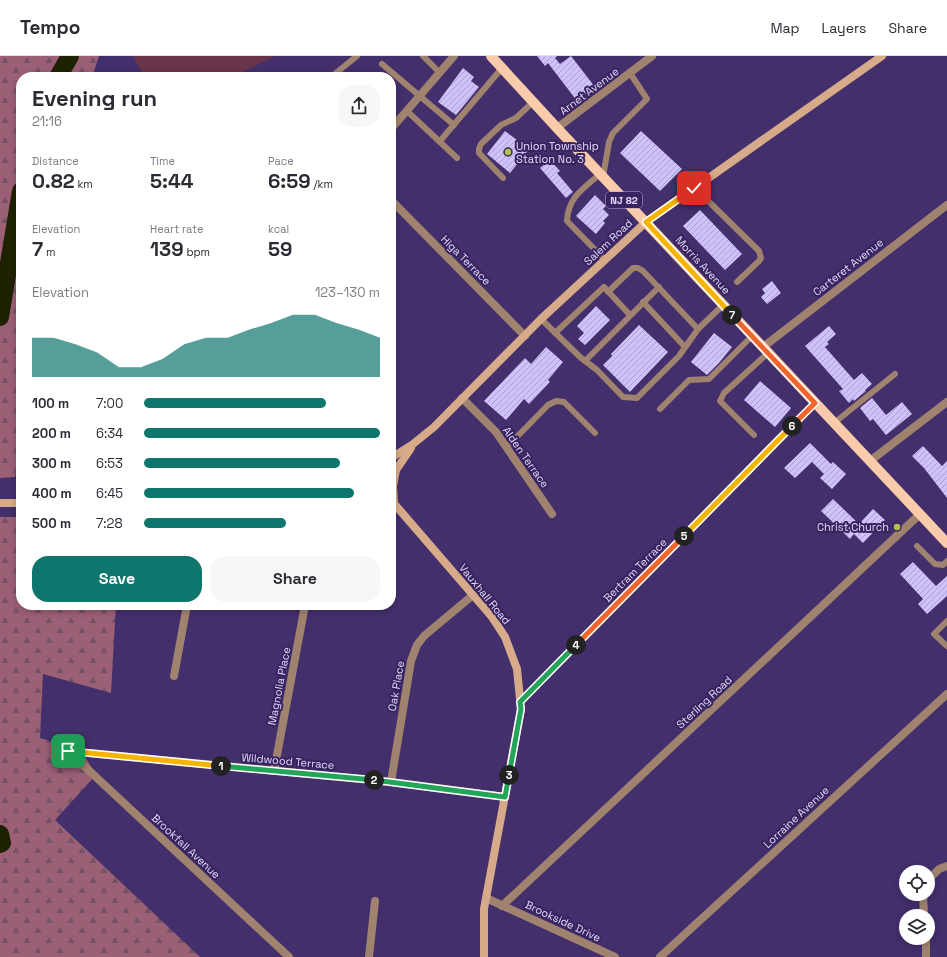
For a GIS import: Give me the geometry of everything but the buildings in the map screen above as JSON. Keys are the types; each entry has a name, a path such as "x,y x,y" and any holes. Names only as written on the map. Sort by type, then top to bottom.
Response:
{"main road":[{"name":"Morris Avenue","path":"491,56 947,543"}],"street":[{"path":"396,123 454,56"},
{"name":"Arnet Avenue","path":"557,128 652,56"},
{"name":"Salem Road","path":"396,455 413,444 434,427 542,319 646,222 882,56"},
{"name":"Higa Terrace","path":"396,205 525,336"},
{"name":"Carteret Avenue","path":"765,350 947,205"},
{"name":"Alden Terrace","path":"462,398 496,432 552,514"},
{"path":"870,461 947,402"},
{"name":"Bertram Terrace","path":"520,702 815,403"},
{"path":"396,470 413,444"},
{"path":"0,503 16,502"},
{"name":"Vauxhall Road","path":"396,506 492,617 506,637 518,669 521,709 484,909 484,957"},
{"name":"Sterling Road","path":"502,906 920,514"},
{"name":"Oak Place","path":"391,782 411,661 417,645 424,636 473,595"},
{"path":"174,676 186,610"},
{"name":"Magnolia Place","path":"274,771 304,610"},
{"name":"Lorraine Avenue","path":"660,957 947,694"},
{"name":"Wildwood Terrace","path":"68,751 391,782 505,797"},
{"name":"Brookfall Avenue","path":"68,751 289,957"},
{"path":"935,874 940,869 947,866"},
{"name":"Brookside Drive","path":"486,898 615,957"},
{"path":"369,957 375,901"},
{"path":"926,945 926,957"}],"lane":[{"path":"337,72 357,56"},
{"path":"423,56 439,72"},
{"path":"382,64 391,72"},
{"path":"440,142 502,68"},
{"path":"605,260 567,221 569,206 573,198 602,175 609,142 613,133 647,99 630,73"},
{"path":"396,76 454,125"},
{"path":"503,178 480,153 479,148 481,144 501,125 516,118 534,102"},
{"path":"407,111 457,158"},
{"path":"694,188 759,251 761,258 759,261 737,282"},
{"path":"555,333 633,268 638,268 643,271 698,330"},
{"path":"585,361 643,302 659,288"},
{"path":"606,290 630,315"},
{"path":"643,302 685,347"},
{"path":"542,319 585,361 597,370 623,397 637,398 679,356 698,330 723,304"},
{"path":"660,409 689,380 709,379 752,336"},
{"path":"754,435 720,401 724,393 765,350"},
{"path":"834,423 895,374"},
{"path":"507,447 548,404 556,401 564,402 595,433"},
{"path":"917,546 935,564 943,565 947,561"},
{"path":"947,621 934,634 947,646"}],"green space":[{"path":"0,56 99,56 94,72 16,72 16,472 15,477 0,478"},
{"path":"0,517 16,517 16,610 116,610 111,693 43,674 40,738 82,751 96,775 55,820 200,957 0,957"}],"shaded area":[{"path":"133,56 275,56 243,72 141,72"}],"waterway":[{"path":"61,72 70,56"},
{"path":"0,317 16,221"},
{"path":"0,834 2,843 0,844"}],"place":[{"name":"Union Township Station No. 3","path":"508,152"},
{"name":"Christ Church","path":"897,527"}],"route":[{"path":"68,751 391,782 505,797 521,709 520,702 815,403 646,222 694,188"}]}
